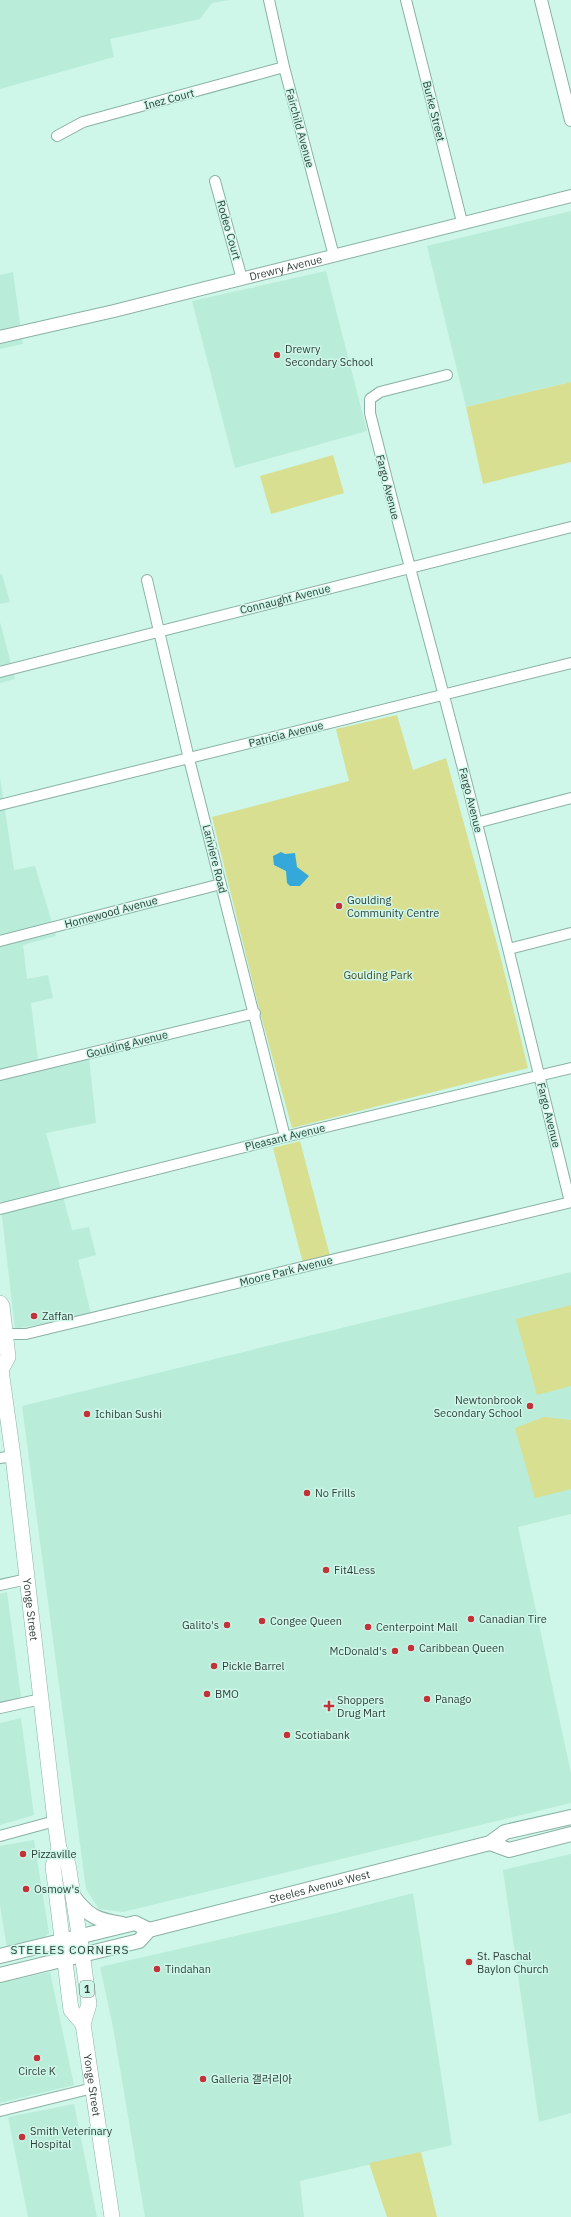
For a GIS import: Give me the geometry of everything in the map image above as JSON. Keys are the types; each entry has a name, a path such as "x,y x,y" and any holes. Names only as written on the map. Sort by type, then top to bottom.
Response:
{"main road":[{"name":"Yonge Street","path":"0,1303 2,1306 3,1334 8,1358 0,1369 6,1457 27,1579 59,1849 68,1864 80,1937 89,2004 83,2024 112,2217"},
{"name":"Steeles Avenue West","path":"0,1975 82,1953 139,1941 149,1930 490,1843 505,1832 571,1817"},
{"path":"490,1843 509,1850 571,1834"},
{"name":"Yonge Street","path":"59,1849 53,1866 72,2010 83,2024"},
{"path":"73,1896 90,1916 102,1921 126,1925"},
{"path":"0,1956 63,1942 136,1923 149,1930"}],"street":[{"name":"Fairchild Avenue","path":"269,0 284,67 334,256"},
{"name":"Burke Street","path":"406,0 462,222"},
{"path":"541,0 571,120"},
{"name":"Inez Court","path":"57,136 83,122 284,67"},
{"name":"Rodeo Court","path":"215,181 242,279"},
{"name":"Drewry Avenue","path":"0,337 242,279 462,222 571,196"},
{"name":"Fargo Avenue","path":"446,375 380,392 370,400 370,413 408,568 443,695 509,949 571,1202"},
{"name":"Connaught Avenue","path":"0,672 571,527"},
{"name":"Lariviere Road","path":"147,580 189,759 255,1013 285,1137"},
{"name":"Patricia Avenue","path":"0,805 571,663"},
{"path":"476,823 571,798"},
{"name":"Homewood Avenue","path":"0,941 221,884"},
{"path":"509,949 571,933"},
{"name":"Goulding Avenue","path":"0,1075 255,1013"},
{"name":"Pleasant Avenue","path":"0,1209 285,1137 571,1068"},
{"name":"Moore Park Avenue","path":"3,1334 26,1334 571,1202"},
{"path":"0,1585 27,1579"},
{"path":"0,1708 41,1699"},
{"path":"0,1836 55,1821"},
{"path":"0,2111 93,2088"}],"shaded area":[{"path":"0,0 229,0 212,3 200,19 110,39 114,57 0,89"},
{"path":"571,211 571,382 466,407 427,246"},
{"name":"Drewry Secondary School","path":"326,271 367,431 235,468 192,301"},
{"path":"13,272 23,344 0,349 0,275"},
{"path":"0,574 2,574 10,602 0,604"},
{"path":"0,622 15,679 0,683"},
{"path":"0,777 14,870 35,866 56,936 23,945 27,979 48,975 53,998 31,1003 38,1060 88,1048 96,1123 46,1133 72,1230 89,1227 96,1255 78,1260 91,1314 15,1329 0,1199"},
{"path":"571,1272 571,1514 518,1527 571,1773 571,1803 123,1912 99,1909 86,1889 22,1406"},
{"path":"7,1592 21,1697 0,1702 0,1594"},
{"path":"21,1718 34,1815 0,1825 0,1723"},
{"path":"34,1840 49,1933 42,1939 7,1948 0,1905 0,1846"},
{"path":"571,1854 571,2113 539,2122 503,1870"},
{"path":"413,1893 452,2145 300,2181 304,2217 145,2217 113,2027 100,1967 336,1913"},
{"path":"50,1972 74,2085 0,2103 0,1983"},
{"path":"74,2104 97,2217 28,2217 8,2117"}],"green space":[{"path":"571,382 571,462 483,484 466,407"},
{"path":"333,455 344,493 271,514 260,476"},
{"name":"Goulding Park","path":"397,715 413,770 446,758 500,955 528,1068 292,1128 260,1012 212,817 349,781 336,729"},
{"path":"300,1141 330,1256 303,1263 273,1148"},
{"path":"571,1305 571,1386 537,1395 516,1319"},
{"path":"544,1417 571,1420 571,1489 535,1498 515,1428"},
{"path":"421,2152 437,2217 387,2217 369,2163"}],"water":[{"path":"281,852 285,854 295,853 297,867 309,876 300,886 290,886 287,883 286,871 274,865 273,856"}],"place":[{"name":"Drewry Secondary School","path":"277,355"},
{"name":"Goulding Community Centre","path":"339,906"},
{"name":"Zaffan","path":"34,1316"},
{"name":"Newtonbrook Secondary School","path":"530,1406"},
{"name":"Ichiban Sushi","path":"87,1414"},
{"name":"No Frills","path":"307,1493"},
{"name":"Fit4Less","path":"326,1570"},
{"name":"Canadian Tire","path":"471,1619"},
{"name":"Congee Queen","path":"262,1621"},
{"name":"Galito's","path":"227,1625"},
{"name":"Centerpoint Mall","path":"368,1627"},
{"name":"Caribbean Queen","path":"411,1648"},
{"name":"McDonald's","path":"395,1651"},
{"name":"Pickle Barrel","path":"214,1666"},
{"name":"BMO","path":"207,1694"},
{"name":"Panago","path":"427,1699"},
{"name":"Shoppers Drug Mart","path":"329,1706"},
{"name":"Scotiabank","path":"287,1735"},
{"name":"Pizzaville","path":"23,1854"},
{"name":"Osmow's","path":"26,1889"},
{"name":"St. Paschal Baylon Church","path":"469,1962"},
{"name":"Tindahan","path":"157,1969"},
{"name":"Circle K","path":"37,2058"},
{"name":"Galleria 갤러리아","path":"203,2079"},
{"name":"Smith Veterinary Hospital","path":"22,2137"}],"district":[{"name":"STEELES CORNERS","path":"70,1949"}]}
